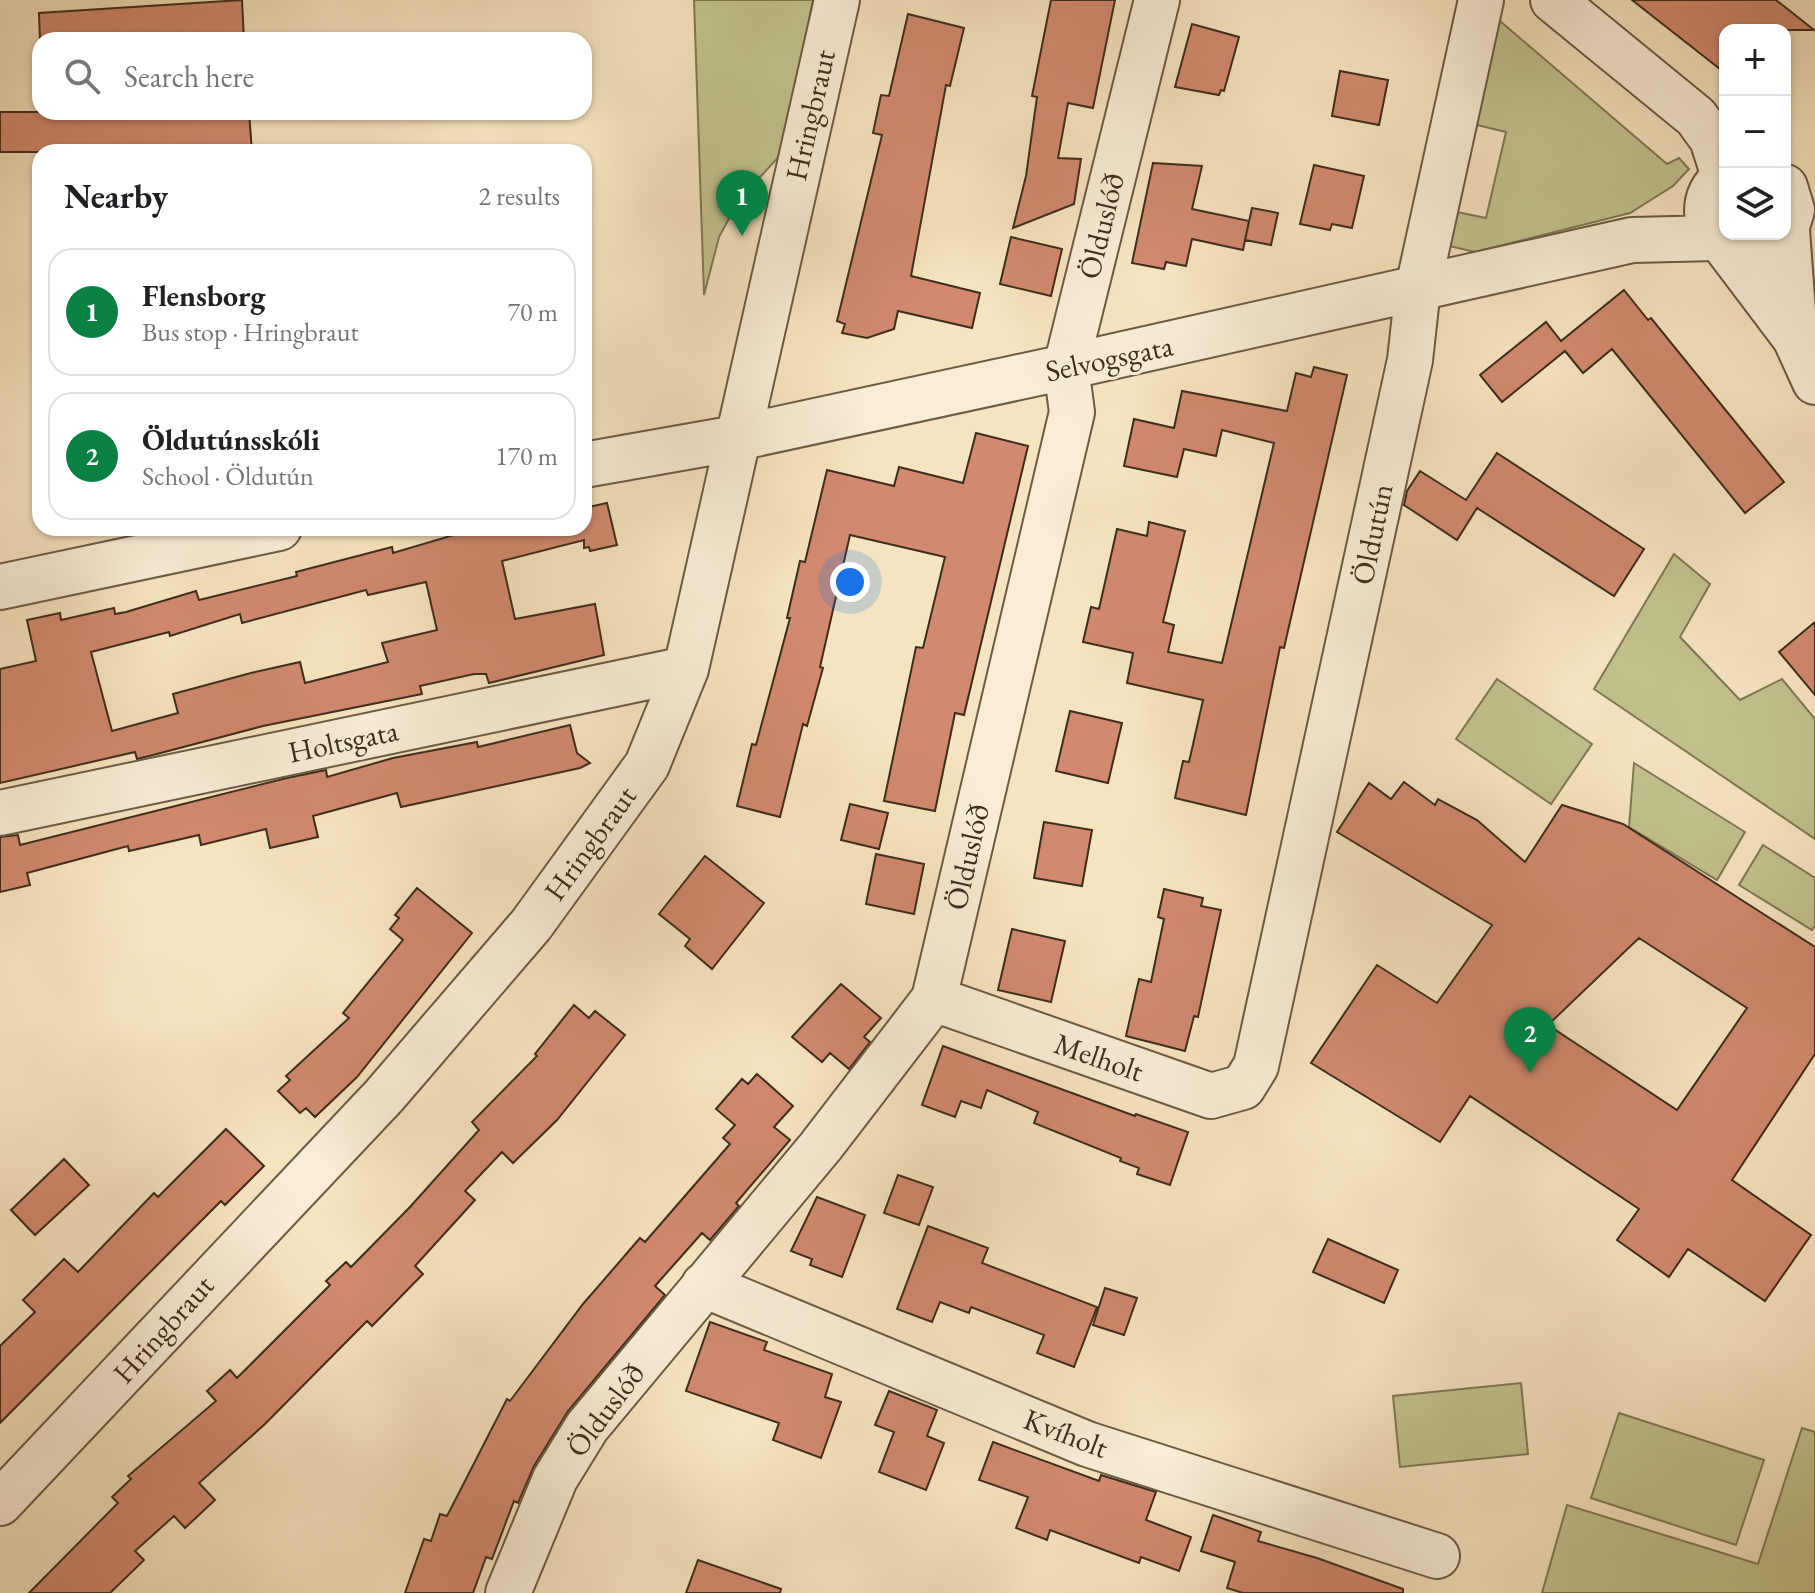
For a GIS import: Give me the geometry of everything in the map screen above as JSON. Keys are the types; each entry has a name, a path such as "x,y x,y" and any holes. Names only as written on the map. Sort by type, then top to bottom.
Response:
{"street":[{"name":"Hringbraut","path":"0,1503 216,1271 343,1141 531,925 647,765 686,669 837,0"},
{"name":"Ölduslóð","path":"508,1593 555,1479 587,1427 821,1146 934,999 1072,412 1066,367 1157,0"},
{"name":"Öldutún","path":"1256,1066 1410,360 1418,288 1481,0"},
{"path":"1553,0 1696,117 1712,139 1719,171"},
{"path":"1791,212 1815,177"},
{"name":"Selvogsgata","path":"1632,240 1719,181"},
{"path":"1719,184 1707,209 1719,239"},
{"path":"1791,238 1795,338"},
{"name":"Selvogsgata","path":"592,464 737,438 1632,240 1720,241 1753,253 1773,246 1776,240"},
{"path":"1720,241 1795,338 1815,382"},
{"path":"0,587 241,536"},
{"name":"Holtsgata","path":"0,813 686,669"},
{"name":"Melholt","path":"934,999 1211,1096 1243,1087 1256,1066"},
{"name":"Kvíholt","path":"704,1285 1087,1444 1437,1556"}],"green space":[{"path":"694,0 813,0 784,151 739,200 719,237 704,295"},
{"path":"1493,15 1667,164 1679,158 1689,169 1673,186 1630,213 1475,252 1445,245 1457,212 1486,218 1506,132 1477,125"},
{"path":"1674,554 1710,584 1680,637 1740,700 1782,679 1815,719 1815,839 1594,689"},
{"path":"1497,679 1592,744 1551,804 1456,739"},
{"path":"1634,763 1745,832 1717,880 1629,827"},
{"path":"1763,845 1815,878 1815,925 1812,930 1739,885"},
{"path":"1521,1383 1528,1454 1400,1467 1393,1396"},
{"path":"1619,1413 1764,1460 1736,1545 1591,1498"},
{"path":"1802,1428 1815,1432 1815,1593 1542,1593 1567,1505 1758,1564"}],"building":[{"path":"242,0 244,32 40,32 39,13"},
{"path":"1051,0 1115,0 1093,108 1068,103 1058,158 1081,159 1074,204 1013,228 1026,176 1037,97 1032,96"},
{"path":"1632,0 1776,0 1814,30 1791,30 1791,24 1719,24 1719,68"},
{"path":"908,14 964,28 950,86 946,85 911,276 980,293 972,328 898,311 894,329 867,338 842,333 845,324 837,321 882,135 873,133 881,95 889,96"},
{"path":"1192,24 1239,37 1224,91 1221,90 1219,95 1175,87"},
{"path":"1340,71 1388,80 1379,125 1332,116"},
{"path":"0,112 32,112 32,120 250,120 251,144 32,144 32,152 0,152"},
{"path":"1153,163 1202,166 1192,209 1249,221 1243,250 1192,239 1186,266 1166,262 1164,269 1132,263"},
{"path":"1314,165 1364,176 1352,228 1332,224 1330,230 1300,224"},
{"path":"1252,208 1278,213 1271,245 1245,240"},
{"path":"1011,237 1062,249 1051,296 1000,284"},
{"path":"1624,290 1648,320 1651,318 1784,482 1745,513 1612,349 1583,373 1565,351 1502,402 1480,375 1546,322 1561,341"},
{"path":"1314,367 1347,375 1284,648 1280,647 1246,815 1175,798 1183,761 1189,762 1203,700 1127,683 1133,653 1083,642 1091,607 1099,609 1117,529 1147,536 1149,522 1185,531 1163,622 1174,625 1168,652 1222,663 1274,443 1222,430 1216,456 1184,449 1177,477 1124,466 1134,419 1174,428 1182,391 1287,411 1296,373 1311,377"},
{"path":"976,433 1028,446 964,715 955,713 935,811 884,801 916,647 923,648 945,557 850,535 820,667 823,668 807,726 803,724 780,817 737,806 752,744 756,745 790,618 787,618 800,561 805,562 827,470 894,486 899,467 963,483"},
{"path":"1497,453 1644,549 1614,596 1477,508 1457,540 1404,505 1407,491 1420,471 1466,500"},
{"path":"607,503 617,545 590,551 589,547 584,548 584,540 502,561 515,619 595,604 604,655 489,683 486,674 474,674 420,686 422,694 263,726 137,759 135,752 0,783 0,669 36,661 27,620 60,613 61,620 114,608 115,614 196,591 199,600 297,576 296,572 392,547 393,553 450,536 592,536 592,506","holes":["426,582 437,630 382,643 388,662 305,683 300,662 251,673 173,694 178,713 112,731 91,652 169,632 170,636 240,614 242,623 366,590 368,595"]},
{"path":"1815,622 1815,695 1779,652"},
{"path":"1070,711 1122,723 1108,783 1056,771"},
{"path":"570,725 577,753 590,763 580,768 401,807 397,793 313,816 318,837 270,848 266,829 201,845 199,835 129,851 128,846 27,873 30,885 0,892 0,837 18,835 20,845 287,778 326,770 327,777 393,758 477,742 478,747"},
{"path":"1404,782 1435,805 1438,799 1477,820 1525,862 1562,805 1623,824 1815,947 1815,1054 1732,1180 1811,1235 1765,1301 1688,1249 1669,1277 1617,1240 1639,1209 1470,1096 1440,1142 1311,1063 1377,965 1437,1003 1492,925 1337,832 1369,783 1391,799","holes":["1639,938 1747,1008 1677,1110 1548,1025"]},
{"path":"850,804 888,813 879,849 841,840"},
{"path":"1044,822 1092,830 1082,886 1034,878"},
{"path":"876,854 924,864 914,914 866,904"},
{"path":"705,856 764,903 712,969 685,946 690,939 659,914"},
{"path":"417,888 472,933 357,1077 315,1117 306,1108 300,1113 278,1091 290,1080 286,1076 349,1018 343,1013 403,940 390,929 399,918 395,915"},
{"path":"1164,889 1203,898 1201,906 1221,910 1198,1017 1194,1016 1185,1051 1126,1036 1139,979 1151,982 1164,919 1158,917"},
{"path":"1012,929 1065,941 1051,1002 998,990"},
{"path":"841,984 881,1018 864,1037 870,1042 849,1069 830,1053 822,1062 792,1037"},
{"path":"574,1005 589,1018 595,1011 625,1035 557,1120 513,1163 502,1152 465,1191 475,1200 415,1266 423,1274 372,1326 367,1321 265,1424 199,1483 215,1500 185,1528 174,1516 135,1551 144,1560 110,1593 29,1593 118,1503 112,1497 131,1479 128,1476 216,1401 207,1391 230,1370 237,1378 330,1285 326,1281 346,1262 351,1267 410,1207 479,1130 472,1122 537,1056 535,1054"},
{"path":"943,1046 1135,1116 1188,1132 1170,1185 1137,1174 1139,1168 1120,1161 1121,1158 1034,1123 1038,1112 987,1090 981,1108 961,1101 955,1117 922,1105"},
{"path":"757,1074 793,1106 774,1127 790,1140 736,1203 739,1206 710,1240 702,1233 655,1286 665,1295 568,1411 534,1466 518,1503 514,1501 492,1559 486,1557 473,1593 405,1593 424,1539 431,1541 440,1514 447,1516 507,1399 510,1401 583,1304 640,1238 645,1242 730,1144 723,1138 735,1125 716,1109 742,1079 748,1084"},
{"path":"226,1129 264,1166 225,1205 221,1201 0,1423 0,1346 35,1312 23,1300 64,1259 78,1272 154,1193 158,1197"},
{"path":"64,1159 89,1185 35,1235 11,1210"},
{"path":"898,1175 933,1187 919,1225 884,1213"},
{"path":"817,1197 865,1215 842,1277 810,1265 812,1259 791,1251"},
{"path":"928,1226 988,1248 982,1263 1097,1307 1074,1367 1037,1353 1044,1335 971,1307 969,1313 940,1302 932,1322 897,1309"},
{"path":"1328,1239 1398,1270 1384,1303 1313,1272"},
{"path":"1105,1288 1137,1298 1124,1335 1093,1325"},
{"path":"710,1322 767,1342 764,1350 832,1374 825,1397 841,1402 821,1458 773,1440 779,1423 686,1391"},
{"path":"889,1391 937,1410 927,1436 944,1443 926,1490 879,1472 894,1432 875,1425"},
{"path":"993,1442 1099,1481 1101,1475 1156,1492 1146,1520 1191,1537 1179,1571 1141,1557 1139,1563 1050,1530 1047,1540 1016,1528 1028,1497 979,1480"},
{"path":"1213,1515 1261,1532 1258,1541 1317,1558 1403,1589 1403,1593 1243,1593 1227,1588 1235,1562 1201,1551"},
{"path":"698,1560 781,1589 780,1593 686,1593"}],"place":[{"name":"Flensborg","path":"742,236"},
{"name":"Öldutúnsskóli","path":"1530,1073"}]}
